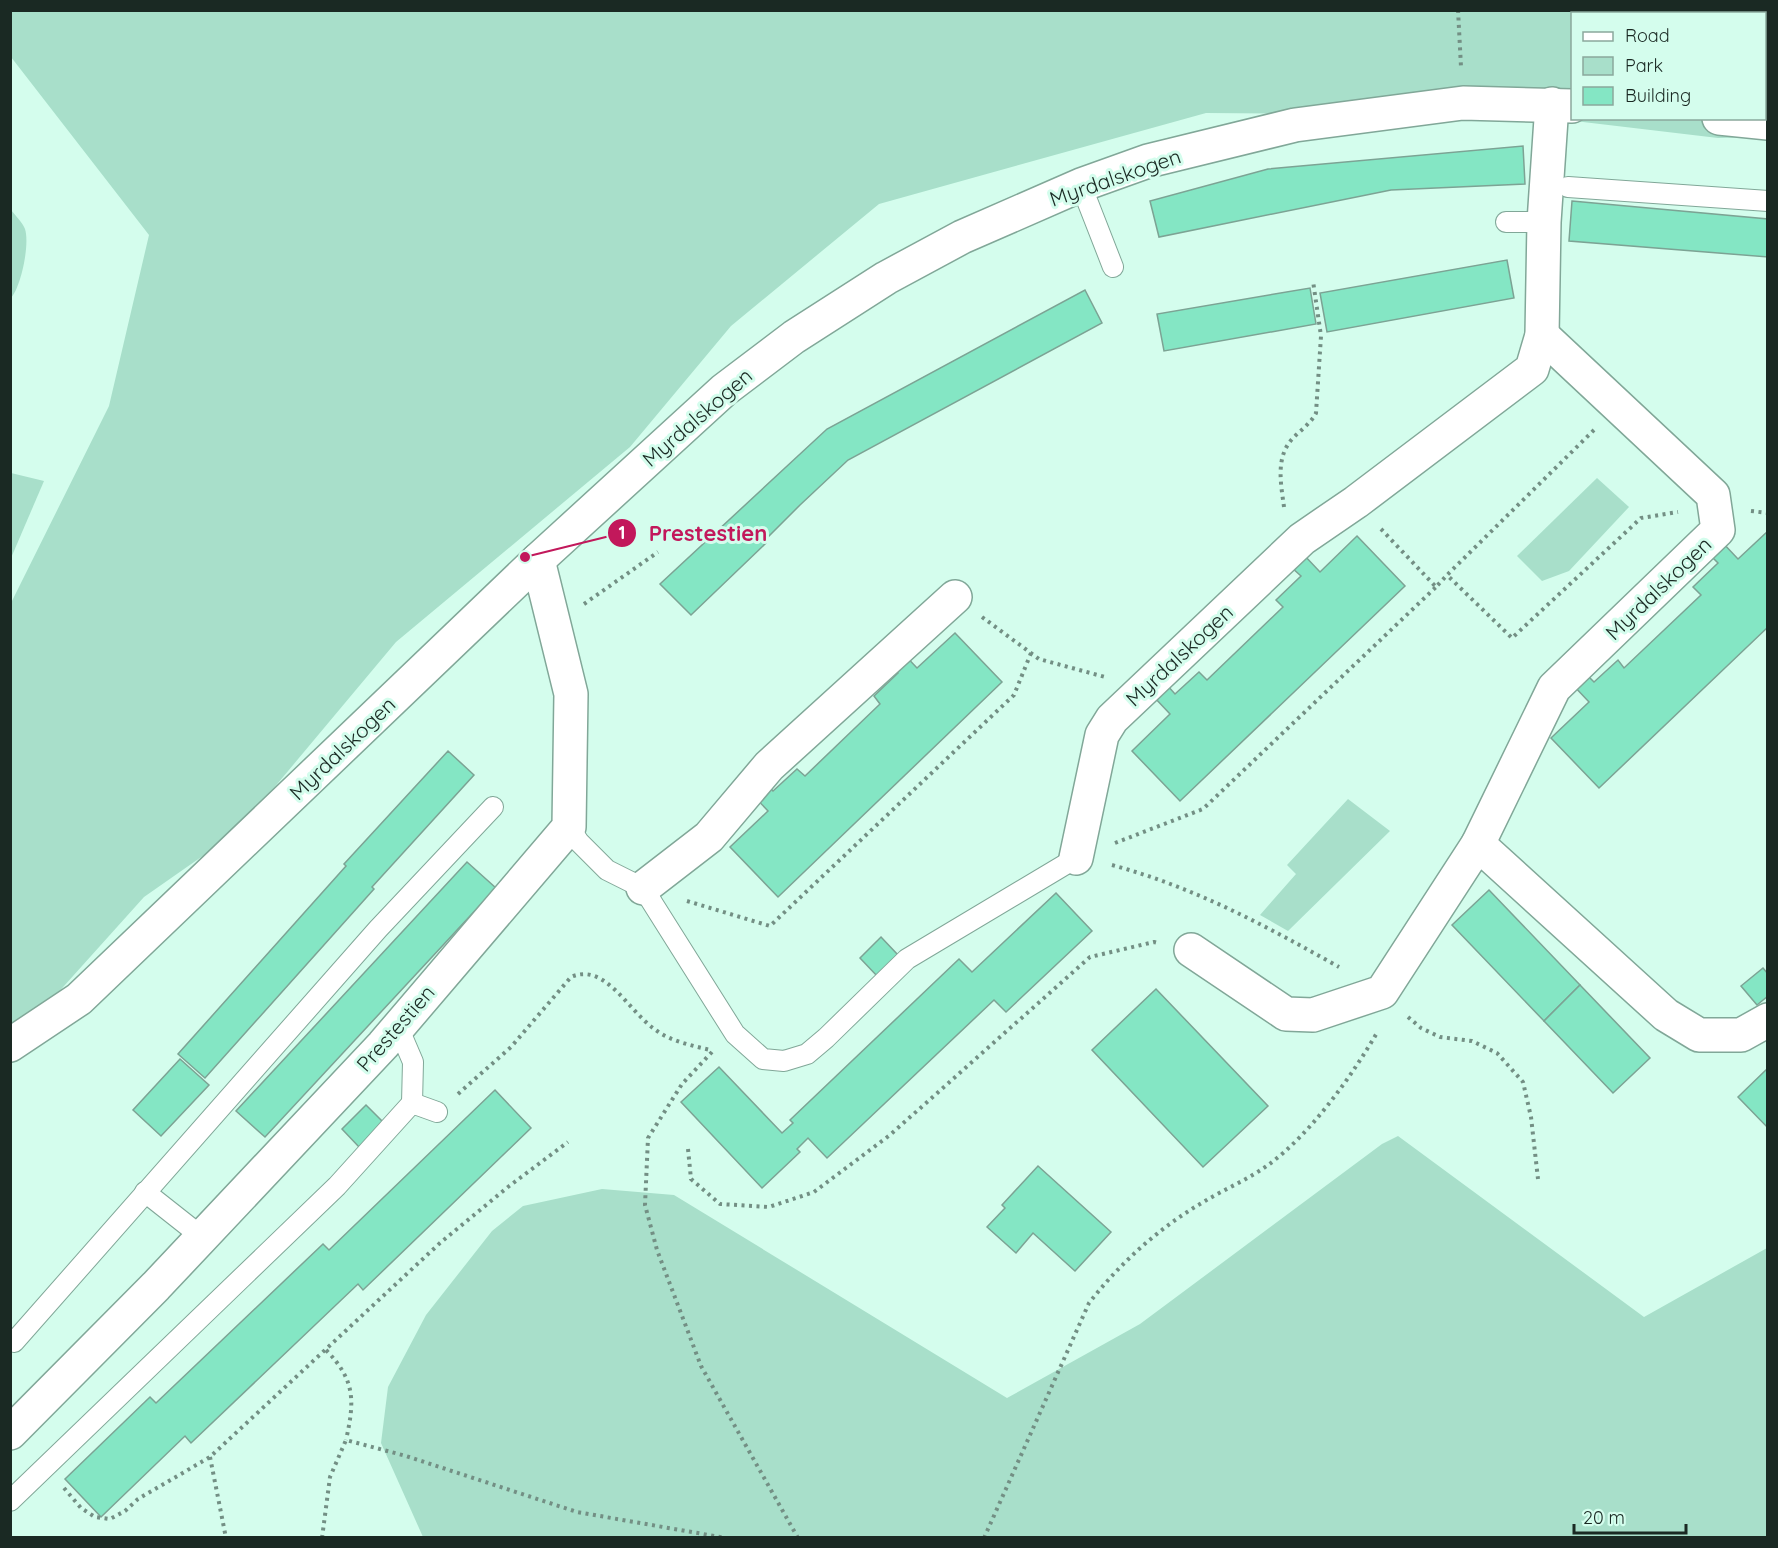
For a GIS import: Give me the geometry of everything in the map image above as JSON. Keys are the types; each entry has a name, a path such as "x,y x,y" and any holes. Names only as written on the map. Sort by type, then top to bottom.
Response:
{"street":[{"name":"Myrdalskogen","path":"10,1045 79,999 537,560 724,390 794,337 886,278 962,237 1081,185 1148,161 1295,125 1463,103 1562,105 1544,222 1542,335 1532,369 1356,502 1302,539 1112,719 1102,735 1076,858"},
{"path":"1738,120 1767,123"},
{"name":"Myrdalskogen","path":"1382,992 1478,844 1554,688 1718,530 1713,495 1542,335"},
{"path":"537,560 572,694 568,827"},
{"path":"643,888 709,837 769,766 955,597"},
{"name":"Prestestien","path":"10,1433 156,1286 398,1027 568,827"},
{"path":"1478,844 1666,1015 1699,1035 1741,1035 1767,1020"},
{"path":"1191,950 1286,1014 1313,1015 1382,992"}],"lane":[{"path":"1081,185 1113,267"},
{"path":"1568,187 1767,201"},
{"path":"1506,222 1544,222"},
{"path":"14,1342 378,929 493,807"},
{"path":"568,827 579,842 607,870 643,888 735,1034 763,1059 784,1061 807,1054 907,959 1076,858"},
{"path":"10,1500 337,1186 412,1103 413,1062 398,1027"},
{"path":"412,1103 437,1112"},
{"path":"145,1192 202,1237"}],"path":[{"path":"1458,10 1463,103"},
{"path":"1280,471 1284,453 1290,442 1316,413 1321,336 1313,281"},
{"path":"1076,858 1203,809 1436,587 1618,407"},
{"path":"1356,502 1436,587"},
{"path":"1447,575 1512,638 1641,518 1715,506"},
{"path":"554,625 658,552"},
{"path":"955,597 1039,659 1119,681 1139,693"},
{"path":"643,888 770,926 1014,695 1031,653"},
{"path":"1076,858 1101,862 1140,873 1223,904 1382,992 1421,1028 1440,1037 1472,1041 1497,1053 1523,1082 1531,1117 1538,1179"},
{"path":"688,1149 691,1179 720,1204 769,1207 814,1191 890,1135 1090,957 1154,942 1191,950"},
{"path":"437,1112 511,1047 571,977 581,973 596,975 653,1029 678,1042 713,1051"},
{"path":"984,1538 1089,1304 1107,1280 1151,1238 1203,1202 1267,1166 1296,1142 1358,1064 1381,1026 1382,992"},
{"path":"735,1034 713,1051 682,1084 648,1138 645,1205 657,1250 701,1366 798,1538"},
{"path":"45,1467 81,1508 95,1517 110,1519 125,1512 138,1499 210,1457 440,1244 507,1187 568,1142"},
{"path":"322,1538 330,1477 346,1440 351,1415 350,1389 341,1366 326,1350"},
{"path":"346,1440 406,1456 577,1512 726,1538"},
{"path":"210,1457 226,1538"}],"green space":[{"path":"11,11 1767,11 1767,137 1718,138 1523,115 1206,113 879,204 731,326 630,447 396,642 237,832 144,897 20,1035 11,1040 10,605 109,406 149,235 11,57"},
{"path":"11,210 24,227 26,245 21,275 11,298"},
{"path":"10,473 44,481 11,558"},
{"path":"1597,478 1629,507 1569,571 1542,581 1517,556"},
{"path":"1348,799 1390,831 1288,931 1260,915 1296,874 1287,865"},
{"path":"1398,1136 1644,1317 1767,1248 1767,1537 423,1537 381,1443 388,1387 426,1315 492,1231 523,1206 602,1189 674,1195 1007,1398 1140,1324 1382,1144"}],"building":[{"path":"1523,146 1525,184 1391,190 1159,237 1150,201 1268,169"},
{"path":"1572,201 1768,219 1768,257 1569,241"},
{"path":"1507,260 1514,298 1327,332 1320,293"},
{"path":"1310,288 1316,324 1164,351 1157,314"},
{"path":"1085,290 1102,323 848,460 691,615 660,584 827,429"},
{"path":"1768,531 1768,627 1599,788 1551,738 1589,702 1573,685 1585,673 1594,682 1618,660 1624,668 1701,595 1693,587 1718,563 1709,554 1722,542 1738,559"},
{"path":"1357,536 1405,586 1180,801 1132,751 1170,714 1154,697 1167,685 1175,694 1199,672 1207,680 1283,607 1276,600 1301,576 1291,567 1304,555 1320,572"},
{"path":"955,633 1002,682 778,897 730,847 768,811 752,794 764,782 773,791 797,769 805,776 880,704 874,696 898,673 889,663 901,651 917,668"},
{"path":"448,751 474,775 372,887 374,889 205,1078 178,1054 346,866 344,864"},
{"path":"467,862 496,888 265,1137 236,1111"},
{"path":"1489,890 1580,985 1544,1021 1452,925"},
{"path":"1056,893 1092,931 1006,1012 994,1000 827,1158 808,1138 797,1149 800,1152 762,1188 681,1102 719,1067 782,1133 793,1123 790,1120 959,959 972,972"},
{"path":"881,937 898,955 877,976 860,958"},
{"path":"1763,968 1768,974 1768,996 1757,1005 1741,986"},
{"path":"1580,985 1650,1058 1613,1093 1544,1021"},
{"path":"1156,989 1268,1106 1203,1167 1092,1050"},
{"path":"180,1059 209,1085 161,1136 133,1110"},
{"path":"1768,1068 1768,1128 1738,1097"},
{"path":"495,1090 531,1128 363,1290 358,1284 191,1443 185,1436 101,1517 65,1479 150,1397 156,1403 323,1244 329,1250"},
{"path":"366,1105 384,1123 359,1147 342,1129"},
{"path":"1038,1166 1111,1232 1075,1271 1033,1233 1016,1253 987,1227 1005,1208 1002,1205"}],"place":[{"name":"Prestestien","path":"525,557"}]}
